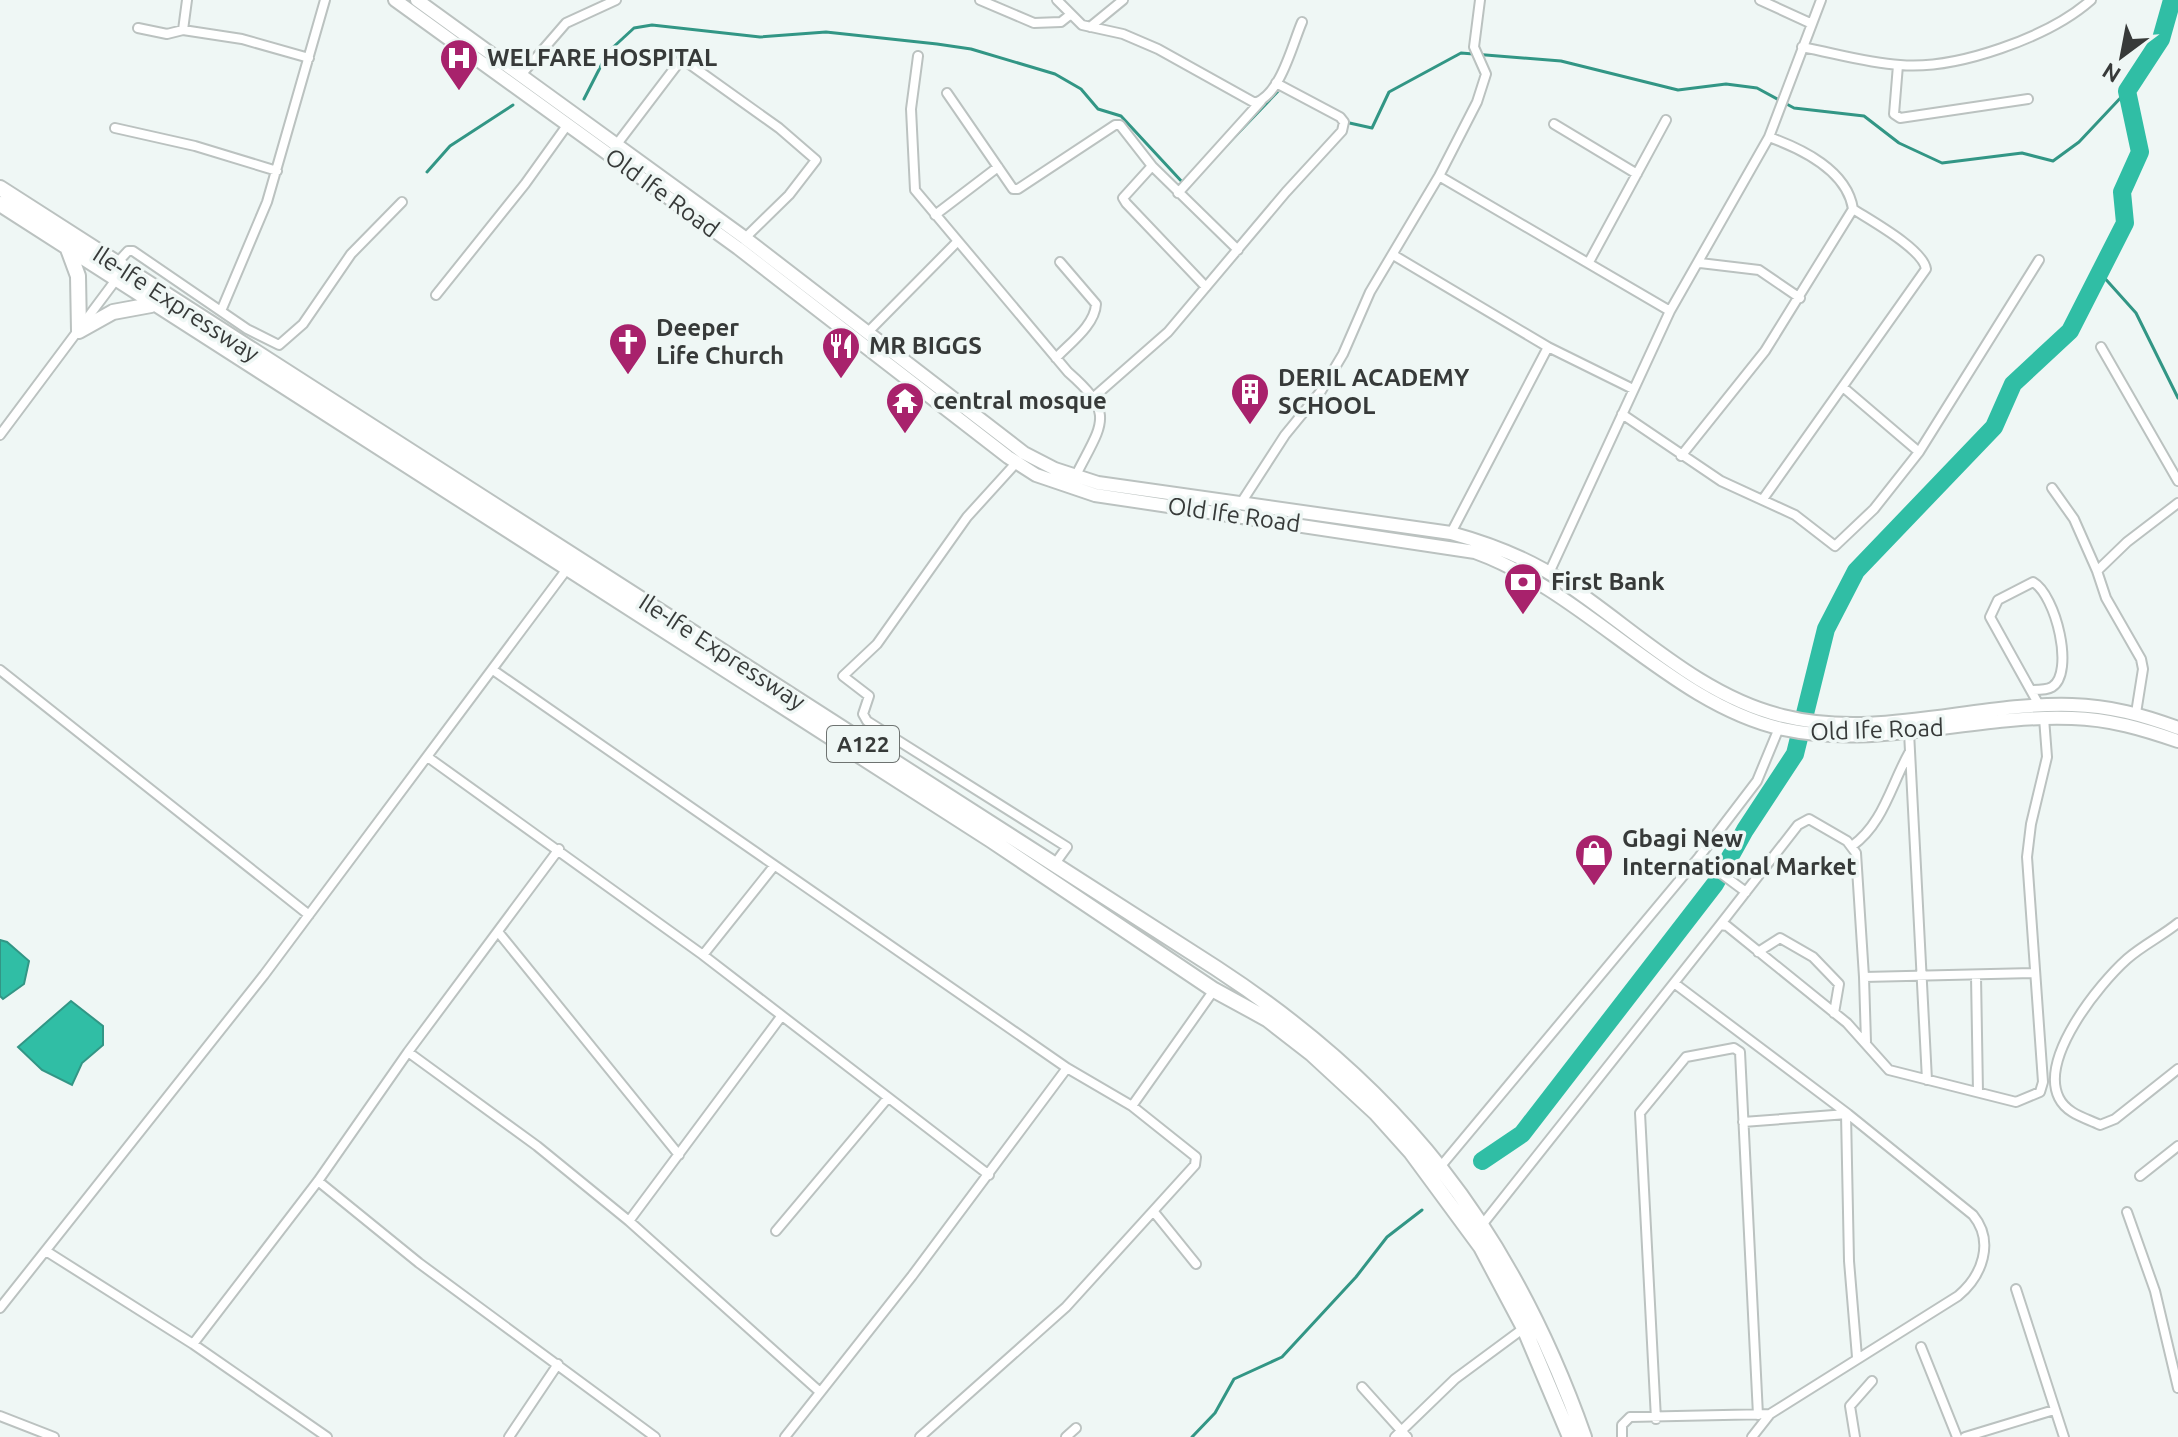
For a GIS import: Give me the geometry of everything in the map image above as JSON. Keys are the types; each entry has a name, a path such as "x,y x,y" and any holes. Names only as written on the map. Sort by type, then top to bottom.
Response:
{"highway":[{"name":"Ile-Ife Expressway","path":"0,188 115,265 1256,994 1298,1025 1374,1093 1441,1166 1482,1225 1542,1331 1584,1437"},
{"name":"Ile-Ife Expressway","path":"0,204 151,305 991,840 1214,990 1275,1025 1376,1113 1458,1212 1481,1247 1524,1328 1570,1437"},
{"path":"67,249 78,276 79,331 113,312 151,305"}],"main road":[{"name":"Old Ife Road","path":"395,0 521,75 617,144 745,238 804,291 1017,462 1050,481 1095,495 1451,533 1506,550 1549,573 1724,700 1807,727 1909,732 2044,718 2102,720 2132,725 2178,741"},
{"name":"Old Ife Road","path":"417,0 436,6 459,38 568,124 804,291 868,332 1024,453 1075,477 1241,503 1475,552 1502,562 1555,591 1724,700 1779,728 1909,721 2039,705 2104,707 2136,713 2178,728"}],"street":[{"path":"183,30 187,0"},
{"path":"221,311 245,258 277,171 325,0"},
{"path":"521,75 566,23 616,0"},
{"path":"980,0 1034,23 1061,22 1071,14"},
{"path":"1057,0 1082,25 1123,34 1158,49 1255,103 1262,101"},
{"path":"1090,27 1123,0"},
{"path":"1241,503 1285,435 1321,391 1343,354 1370,292 1395,256 1439,176 1486,78 1474,47 1480,0"},
{"path":"1760,0 1810,23"},
{"path":"1549,573 1670,311 1769,137 1821,0"},
{"path":"1802,47 1898,65 1963,57 2034,36 2057,25 2091,0"},
{"path":"1178,193 1276,83 1302,22"},
{"path":"138,28 167,34 183,30 242,39 309,58"},
{"path":"918,56 911,109 915,190 1056,358 1095,396 1101,409 1100,422 1075,477"},
{"path":"617,144 680,61 779,128 816,160 789,195 745,238"},
{"path":"1898,65 1894,114 1900,118 2028,99"},
{"path":"1095,396 1168,332 1342,131 1344,122 1340,117 1276,83"},
{"path":"947,93 1010,186 1018,189 1115,125 1125,130 1152,166 1238,250"},
{"path":"1589,262 1666,120"},
{"path":"436,295 525,184 568,124"},
{"path":"1554,124 1637,174"},
{"path":"115,128 195,146 277,171"},
{"path":"1763,499 1926,269 1925,262 1906,245 1853,209 1848,190 1824,165 1799,148 1769,137"},
{"path":"1152,166 1123,198 1144,226 1206,287"},
{"path":"935,215 998,167"},
{"path":"1439,176 1670,311"},
{"path":"115,265 123,255 133,251 274,344 283,344 303,324 351,254 402,202"},
{"path":"1681,456 1765,351 1853,209"},
{"path":"868,332 958,241"},
{"path":"1395,256 1548,347 1633,389"},
{"path":"1622,414 1681,456 1745,495 1763,499 1795,515 1835,546 1874,509 1919,452 2039,260"},
{"path":"1056,358 1092,320 1096,310 1096,304 1060,262"},
{"path":"1700,263 1759,270 1800,298"},
{"path":"0,435 115,281"},
{"path":"1451,533 1548,347"},
{"path":"2101,347 2178,481"},
{"path":"1844,388 1919,452"},
{"path":"1017,462 967,517 877,644 843,676 869,696 863,714 867,721 1067,847 1054,865"},
{"path":"2052,488 2074,519 2106,598 2141,659 2143,669 2136,713"},
{"path":"2097,571 2127,542 2178,503"},
{"path":"0,1308 309,915 567,569"},
{"path":"2033,690 2050,689 2055,684 2063,639 2045,593 2033,582 1998,600 1990,617 2039,705"},
{"path":"0,670 309,915"},
{"path":"493,670 1067,1068 1132,1106 1196,1157 1195,1165 1066,1307 920,1437"},
{"path":"1720,925 1727,926 1834,1013 1889,1070 2016,1102 2040,1092 2043,1082 2027,857 2031,824 2047,757 2044,718"},
{"path":"1441,1166 1701,859 1757,781 1779,728"},
{"path":"1909,732 1918,847 1927,1080"},
{"path":"1852,846 1869,832 1878,819 1909,753"},
{"path":"429,758 703,955 780,1018 989,1175"},
{"path":"1482,1225 1803,819 1825,826 1852,846 1859,868 1866,1044"},
{"path":"193,1344 318,1181 408,1052 559,849"},
{"path":"1701,859 1744,890"},
{"path":"703,955 774,866"},
{"path":"2178,923 2127,959 2074,1023 2058,1063 2058,1094 2071,1111 2100,1125 2115,1119 2178,1069"},
{"path":"499,933 679,1155"},
{"path":"1758,952 1780,938 1813,957 1839,984 1834,1013"},
{"path":"1864,977 2033,973"},
{"path":"1976,976 1978,1092"},
{"path":"1674,983 1847,1114 1973,1215 1982,1226 1984,1237 1974,1282 1932,1313 1770,1414 1752,1437"},
{"path":"1132,1106 1214,990"},
{"path":"629,1221 780,1018"},
{"path":"1745,1037 1738,1049 1758,1415"},
{"path":"1656,1419 1640,1113 1688,1056 1738,1049"},
{"path":"408,1052 537,1146 629,1221 820,1392"},
{"path":"785,1437 989,1175 1067,1068"},
{"path":"776,1231 887,1099"},
{"path":"1743,1122 1847,1114"},
{"path":"1847,1114 1849,1261 1857,1357"},
{"path":"2140,1176 2178,1146"},
{"path":"318,1181 419,1263 655,1437"},
{"path":"1154,1212 1196,1264"},
{"path":"2127,1212 2155,1291 2178,1388"},
{"path":"46,1251 193,1344 327,1437"},
{"path":"2016,1289 2064,1437"},
{"path":"1362,1387 1401,1435 1455,1379 1524,1328"},
{"path":"1921,1347 1957,1437"},
{"path":"511,1436 558,1364"},
{"path":"1855,1437 1850,1406 1872,1381"},
{"path":"1965,1437 2054,1410"},
{"path":"1622,1437 1622,1425 1630,1417 1656,1419 1770,1414"},
{"path":"0,1416 54,1437"},
{"path":"1066,1437 1076,1428"}],"shaded area":[{"path":"0,940 7,942 29,961 24,984 3,999 0,996"},
{"path":"71,1001 103,1026 103,1045 82,1063 72,1085 42,1070 18,1047"}],"waterway":[{"path":"1482,1161 1522,1134 1715,884 1745,830 1795,754 1826,629 1856,571 1994,427 2013,384 2070,331 2125,223 2122,192 2140,152 2127,91 2161,39 2172,0"},
{"path":"584,99 608,52 634,28 652,25 760,37 826,32 937,44 971,49 1055,74 1081,89 1098,109 1121,116 1184,184"},
{"path":"1345,122 1372,128 1389,92 1461,53 1561,61 1678,90 1726,84 1757,88 1794,108 1864,116 1899,143 1942,163 2022,153 2053,161 2079,142 2127,91"},
{"path":"1221,151 1282,87"},
{"path":"427,172 450,146 513,105"},
{"path":"2101,274 2136,313 2178,398"},
{"path":"1192,1437 1215,1413 1234,1379 1282,1357 1356,1277 1387,1237 1422,1210"}],"place":[{"name":"WELFARE HOSPITAL","path":"459,92"},
{"name":"Deeper Life Church","path":"628,376"},
{"name":"MR BIGGS","path":"841,380"},
{"name":"DERIL ACADEMY SCHOOL","path":"1250,426"},
{"name":"central mosque","path":"905,435"},
{"name":"First Bank","path":"1523,616"},
{"name":"Gbagi New International Market","path":"1594,887"}]}
